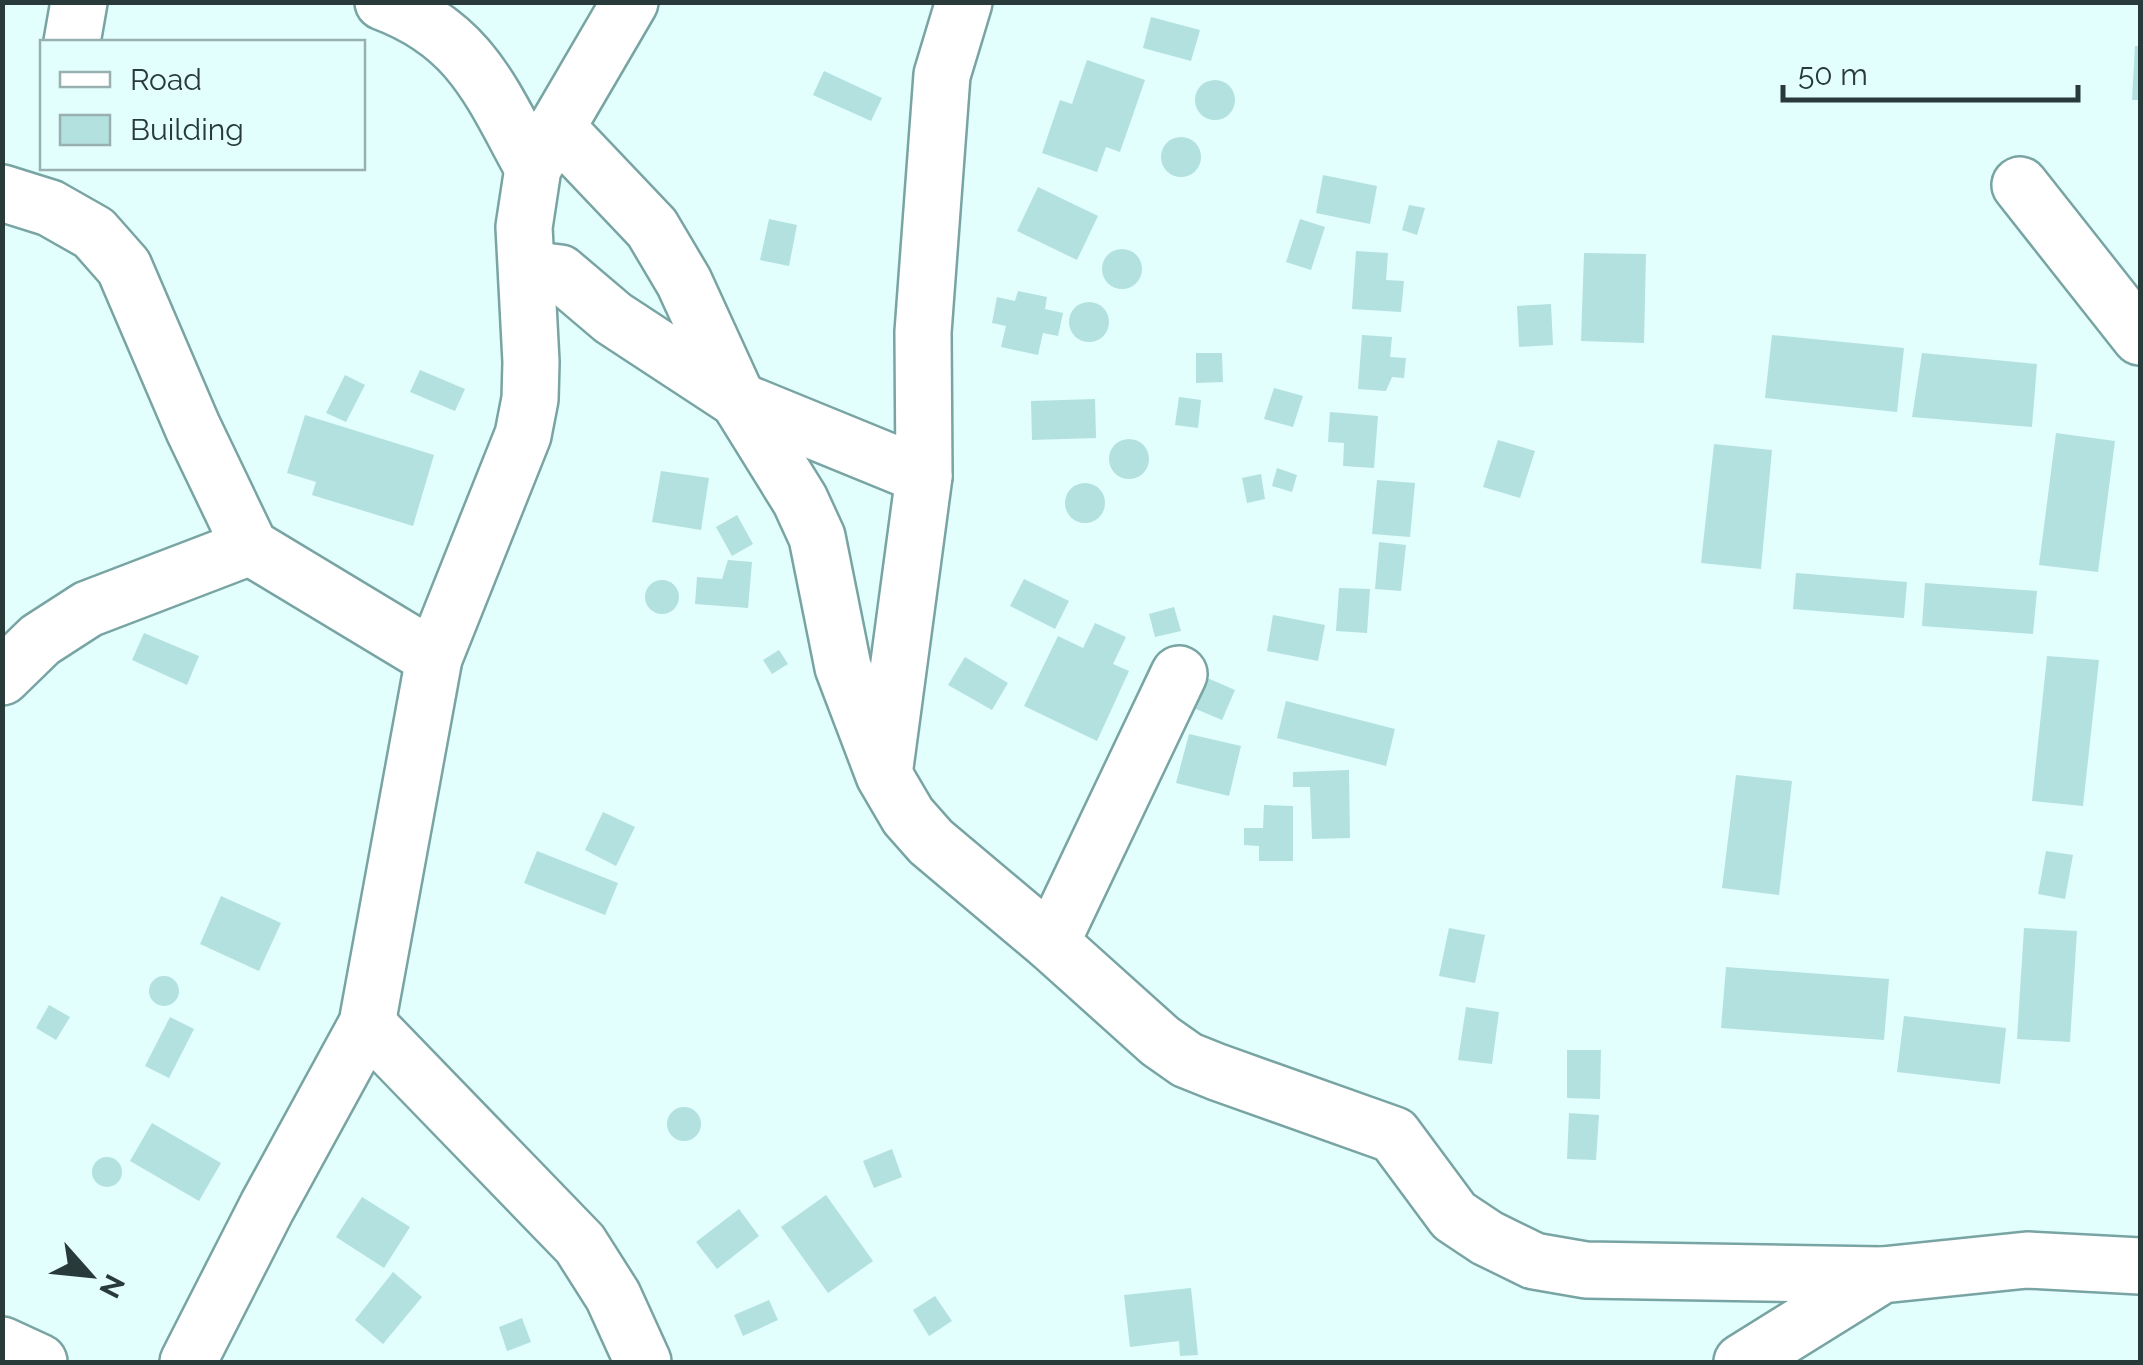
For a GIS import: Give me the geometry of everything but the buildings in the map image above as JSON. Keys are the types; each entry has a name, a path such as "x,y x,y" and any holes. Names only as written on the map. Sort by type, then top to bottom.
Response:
{"street":[{"path":"72,40 78,2"},
{"path":"383,2 451,39 545,148 652,228 684,282 738,400 800,500 817,537 843,666 884,774 908,816 930,842 1160,1041 1188,1060 1394,1135 1454,1216 1534,1261 1586,1270 1882,1276 2027,1260 2140,1266"},
{"path":"188,1362 267,1206 367,1024 434,658 524,435 530,362 524,227 545,148 630,2"},
{"path":"884,774 924,476 922,332 942,75 964,2"},
{"path":"2020,185 2140,336"},
{"path":"36,190 94,232 124,267 250,548 434,658"},
{"path":"528,269 560,273 613,318 738,400 924,476"},
{"path":"2,677 40,640 88,609 250,548"},
{"path":"1052,944 1179,674"},
{"path":"367,1024 580,1244 613,1296 642,1362"},
{"path":"1742,1362 1882,1276"},
{"path":"2,1344 40,1362"}]}
